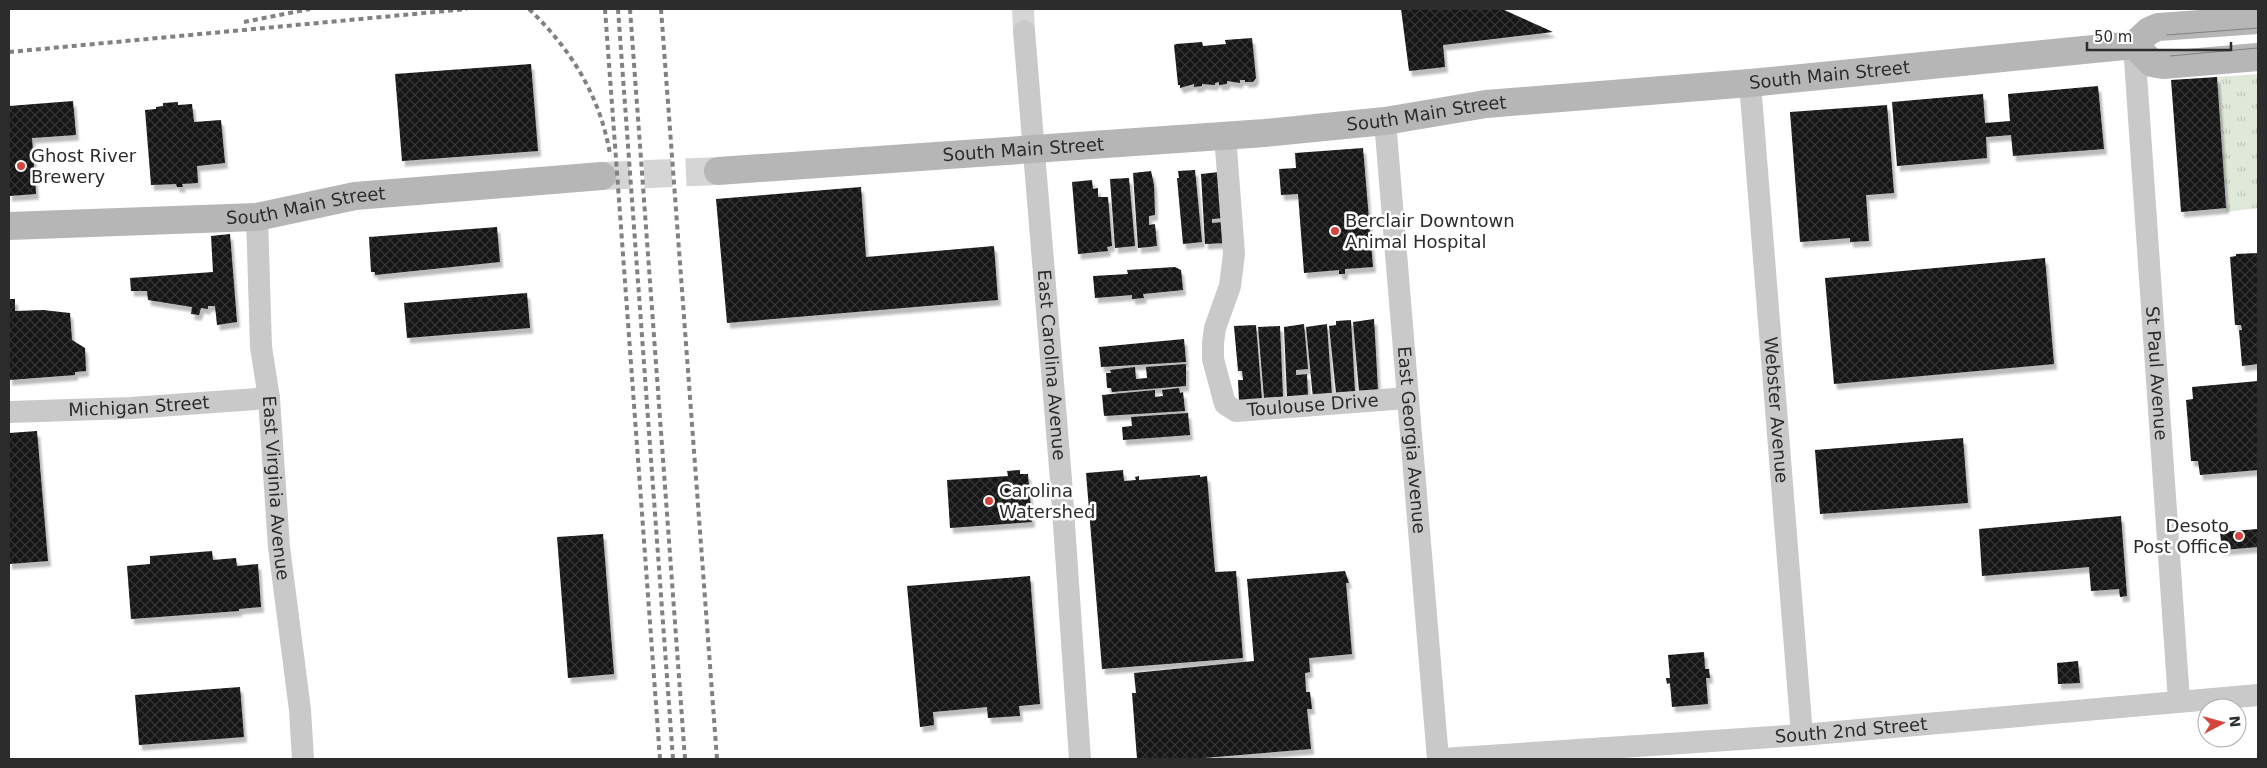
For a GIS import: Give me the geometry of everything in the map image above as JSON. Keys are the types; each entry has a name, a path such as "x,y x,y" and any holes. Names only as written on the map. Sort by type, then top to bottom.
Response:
{"main road":[{"path":"2258,20 2158,27 2134,45 2152,63 2163,65 2258,57"},
{"name":"South Main Street","path":"718,171 1034,150 1385,121 1486,104 1750,83 2134,45"},
{"name":"South Main Street","path":"9,226 257,217 355,196 602,176"}],"street":[{"name":"East Carolina Avenue","path":"1024,31 1061,480 1080,759"},
{"name":"St Paul Avenue","path":"2134,45 2180,701"},
{"name":"Webster Avenue","path":"1750,83 1802,735"},
{"name":"East Georgia Avenue","path":"1385,121 1438,759"},
{"name":"Toulouse Drive","path":"1225,134 1235,250 1230,286 1215,328 1213,359 1226,404 1236,411 1407,398"},
{"name":"East Virginia Avenue","path":"257,217 261,347 269,398 279,547 300,710 303,759"},
{"name":"Michigan Street","path":"9,412 131,408 269,398"},
{"name":"South 2nd Street","path":"1442,759 1802,735 2258,695"}],"green space":[{"path":"2258,74 2258,208 2226,212 2217,77"}],"building":[{"path":"1401,9 1502,9 1553,32 1443,45 1445,67 1409,71"},
{"path":"1252,38 1256,78 1253,82 1245,82 1245,80 1240,80 1240,83 1227,81 1227,84 1219,85 1219,82 1215,83 1215,85 1202,84 1202,86 1194,87 1194,84 1180,88 1180,85 1178,85 1174,45 1202,42 1203,46 1226,44 1225,40"},
{"path":"531,64 538,151 402,161 395,74"},
{"path":"2217,77 2226,208 2181,212 2171,80"},
{"path":"2098,86 2104,149 2013,156 2011,135 1986,137 1987,158 1897,166 1892,102 1983,94 1985,123 2010,121 2008,94"},
{"name":"Ghost River Brewery","path":"73,101 76,135 32,138 36,194 9,196 9,106"},
{"path":"178,102 178,105 192,104 194,122 221,120 225,163 197,166 198,183 182,184 183,187 177,187 176,184 151,185 145,110 156,109 156,107 163,106 163,103"},
{"path":"1887,105 1894,193 1866,195 1869,241 1850,242 1850,238 1800,242 1790,112"},
{"name":"Berclair Downtown Animal Hospital","path":"1363,148 1373,267 1345,269 1345,274 1339,274 1339,270 1304,273 1298,194 1281,195 1279,169 1296,168 1295,153"},
{"path":"1195,170 1202,242 1183,244 1178,171"},
{"path":"1151,171 1154,185 1155,215 1149,216 1149,225 1155,224 1157,246 1138,248 1133,173"},
{"path":"1219,172 1223,218 1212,219 1212,223 1223,222 1225,243 1205,244 1201,174"},
{"path":"1129,178 1135,246 1115,248 1110,179"},
{"path":"1092,180 1093,189 1098,188 1098,197 1108,197 1112,246 1107,247 1108,251 1078,254 1072,182"},
{"path":"861,187 866,257 994,246 998,300 727,323 716,199"},
{"path":"497,227 500,262 375,275 375,272 371,272 369,237"},
{"path":"230,234 237,322 217,325 215,306 208,306 208,309 201,308 199,315 191,314 192,307 148,300 147,291 131,291 130,278 213,272 211,236"},
{"path":"2258,253 2258,364 2242,366 2239,330 2242,330 2241,325 2235,325 2230,257 2236,256 2236,254"},
{"path":"2045,258 2054,364 1834,384 1825,278"},
{"path":"1175,267 1181,270 1183,290 1143,294 1144,298 1132,299 1132,295 1095,298 1093,276 1128,274 1127,270"},
{"path":"527,293 530,328 407,338 404,303"},
{"path":"9,299 15,299 15,311 43,310 70,313 72,340 85,348 86,371 75,372 75,375 9,380"},
{"path":"1374,319 1378,390 1359,391 1353,322"},
{"path":"1351,320 1355,392 1336,393 1329,326 1336,325 1336,321"},
{"path":"1304,324 1308,369 1296,370 1296,375 1307,374 1308,396 1287,397 1284,327"},
{"path":"1327,324 1332,396 1313,398 1306,327"},
{"path":"1256,325 1262,400 1239,402 1238,380 1243,380 1242,371 1238,371 1234,326"},
{"path":"1280,326 1283,397 1264,398 1258,327"},
{"path":"1184,339 1186,362 1101,367 1099,347"},
{"path":"1186,364 1186,386 1112,392 1111,388 1107,388 1106,373 1111,373 1110,370 1135,367 1136,379 1147,378 1146,367"},
{"path":"2258,381 2258,470 2200,475 2198,461 2191,461 2186,400 2193,399 2192,387"},
{"path":"1179,388 1180,393 1183,392 1185,411 1104,416 1102,395 1155,390 1155,397 1163,396 1162,390"},
{"path":"1188,413 1190,435 1123,440 1122,427 1132,426 1131,417"},
{"path":"37,431 48,561 9,564 9,433"},
{"path":"1963,438 1968,503 1820,514 1815,450"},
{"name":"Carolina Watershed","path":"1020,470 1020,474 1028,474 1032,522 950,528 947,480 1008,476 1007,471"},
{"path":"1123,470 1124,481 1136,480 1135,477 1139,476 1139,480 1207,476 1215,572 1236,571 1243,658 1102,669 1086,473"},
{"path":"2121,516 2127,596 2120,597 2119,589 2091,591 2089,567 1982,576 1979,529"},
{"name":"Desoto Post Office","path":"2258,529 2258,547 2222,550 2220,532"},
{"path":"603,534 614,674 568,678 557,537"},
{"path":"212,551 213,560 236,558 237,566 258,564 261,607 239,609 239,611 131,619 127,566 150,564 150,556"},
{"path":"1345,571 1349,583 1346,583 1352,654 1309,658 1310,672 1305,673 1306,692 1310,692 1312,709 1307,709 1311,749 1191,759 1137,759 1132,693 1136,693 1134,673 1254,661 1247,579"},
{"path":"1030,576 1040,704 1019,706 1020,716 988,718 987,707 933,712 934,725 920,727 907,586"},
{"path":"1704,652 1705,669 1709,669 1710,678 1706,678 1708,704 1672,707 1670,683 1667,684 1666,678 1670,678 1668,655"},
{"path":"2078,661 2080,683 2058,684 2057,663"},
{"path":"240,687 244,737 139,745 135,695"}],"tunnel":[{"path":"1023,9 1024,31"},
{"path":"602,176 718,171"}],"tram line":[{"path":"2167,35 2258,28"},
{"path":"2170,56 2258,48"}],"railway":[{"path":"244,22 310,9"},
{"path":"9,52 467,9"},
{"path":"529,9 558,40 582,75 599,112 610,154"},
{"path":"605,9 660,759"},
{"path":"618,9 673,759"},
{"path":"630,9 685,759"},
{"path":"661,9 717,759"}],"place":[{"name":"Ghost River Brewery","path":"21,166"},
{"name":"Berclair Downtown Animal Hospital","path":"1335,231"},
{"name":"Carolina Watershed","path":"989,501"},
{"name":"Desoto Post Office","path":"2239,536"}]}
